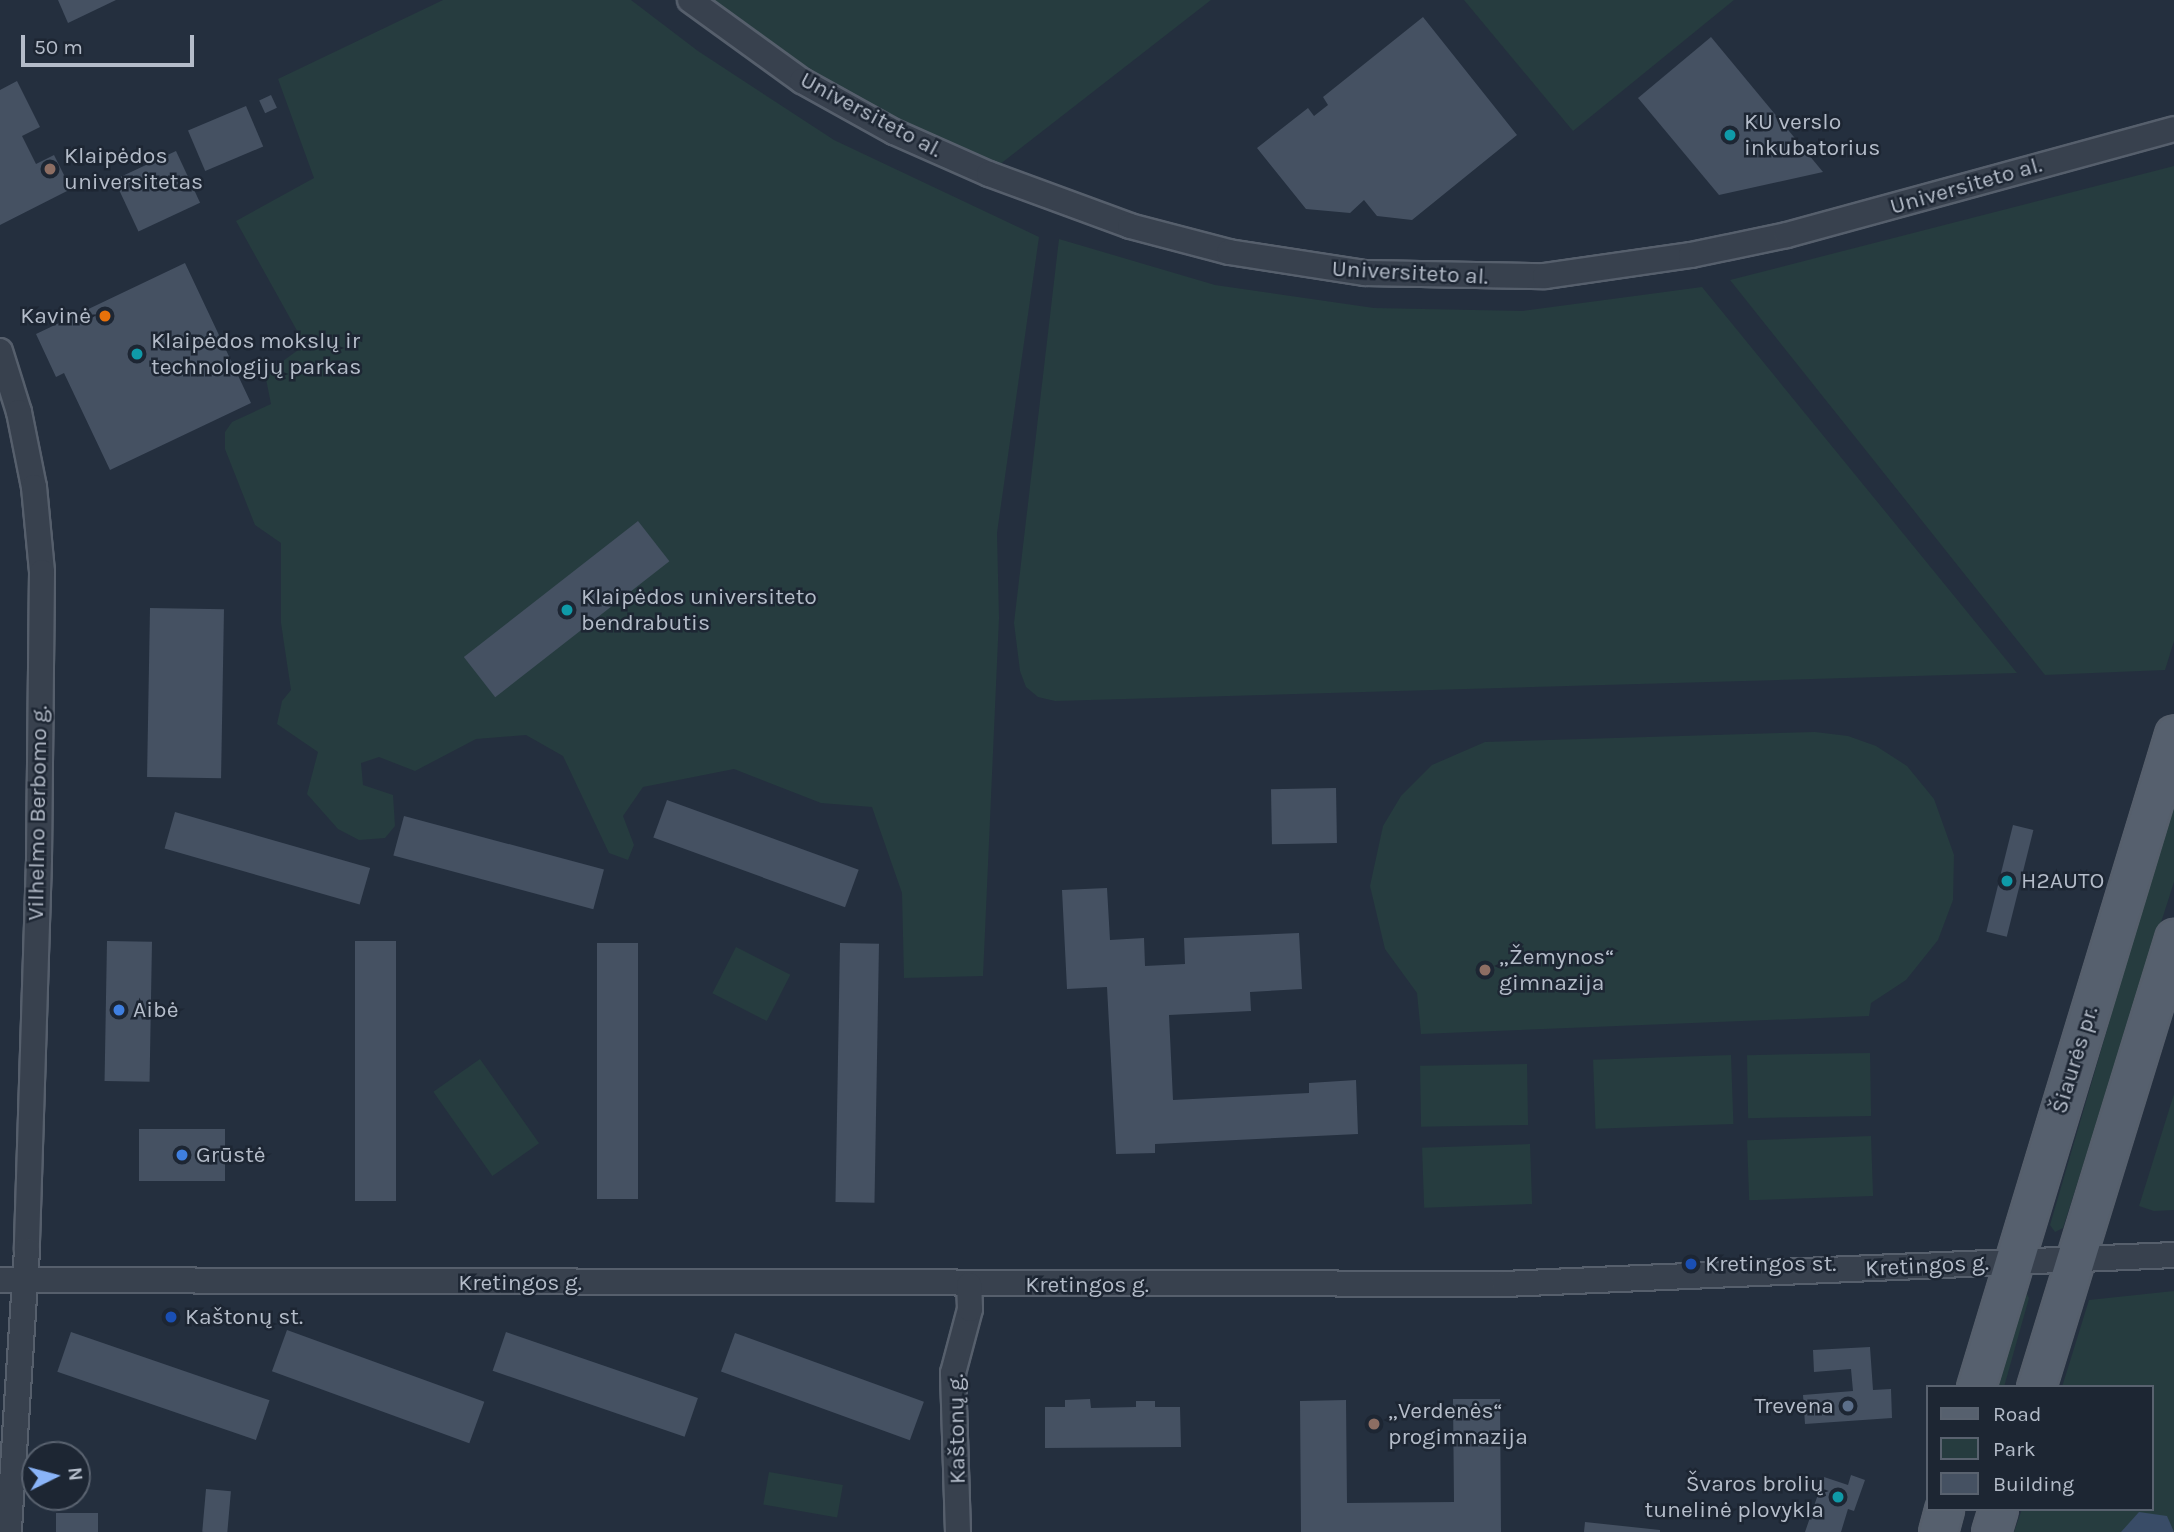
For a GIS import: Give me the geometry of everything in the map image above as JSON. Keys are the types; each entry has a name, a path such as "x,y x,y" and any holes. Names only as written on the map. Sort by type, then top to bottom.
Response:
{"main road":[{"name":"Šiaurės pr.","path":"1977,1385 2174,734"},
{"path":"2037,1385 2174,938"},
{"path":"1938,1532 1943,1511"},
{"path":"1991,1532 1997,1511"}],"street":[{"name":"Universiteto al.","path":"690,0 802,80 894,132 989,174 1130,226 1229,252 1365,273 1545,276 1690,255 1787,235 2174,129"},
{"name":"Vilhelmo Berbomo g.","path":"0,351 19,412 34,487 41,572 39,860 26,1279 9,1532"},
{"name":"Kretingos g.","path":"0,1280 969,1285 1504,1284 2174,1255"},
{"name":"Kaštonų g.","path":"958,1532 953,1373 970,1309 969,1285"}],"green space":[{"path":"443,0 631,0 698,51 834,140 1039,237 997,533 999,618 983,976 904,978 902,893 872,807 821,803 734,769 643,787 623,816 634,845 628,860 609,853 563,756 526,735 476,739 415,771 379,757 361,763 363,785 393,795 395,826 385,838 359,840 338,829 307,794 318,752 277,724 282,701 291,690 281,623 281,543 255,525 225,449 225,432 232,422 271,404 265,374 305,345 236,221 314,178 278,79"},
{"path":"711,0 1211,0 999,165 914,127 795,63"},
{"path":"1464,0 1734,0 1573,131"},
{"path":"2174,166 2174,641 2165,670 2045,675 1730,280"},
{"path":"1059,239 1215,285 1374,308 1523,311 1702,287 2017,673 1055,701 1038,697 1026,687 1020,671 1014,623"},
{"path":"1815,732 1848,736 1876,746 1907,766 1934,799 1954,855 1953,900 1938,940 1906,980 1871,1003 1869,1016 1421,1034 1417,993 1385,949 1370,886 1383,826 1401,796 1432,765 1485,742"},
{"path":"2174,781 2174,882 2063,1228 2055,1232 2050,1225 2109,1023 2128,929"},
{"path":"736,947 790,975 767,1021 712,993"},
{"path":"1870,1053 1871,1116 1748,1118 1747,1055"},
{"path":"1731,1055 1733,1124 1595,1129 1593,1060"},
{"path":"480,1059 539,1143 492,1176 433,1092"},
{"path":"1527,1064 1528,1125 1421,1127 1420,1066"},
{"path":"2174,1094 2174,1210 2154,1211 2139,1206"},
{"path":"1871,1136 1873,1196 1749,1200 1747,1140"},
{"path":"1530,1144 1532,1204 1424,1208 1422,1148"},
{"path":"2022,1285 2029,1298 2005,1385 1992,1385"},
{"path":"2174,1291 2174,1532 2014,1532 2021,1511 2153,1511 2153,1385 2063,1385 2089,1300"},
{"path":"769,1472 843,1485 837,1518 763,1504"}],"water":[{"path":"2139,1512 2167,1516 2174,1532 2121,1532"}],"building":[{"path":"58,0 116,0 68,23"},
{"path":"1423,17 1517,135 1412,220 1377,216 1364,200 1350,213 1306,209 1257,148 1308,108 1314,116 1328,105 1323,97"},
{"name":"KU verslo inkubatorius","path":"1711,37 1823,172 1719,195 1638,98"},
{"path":"17,81 40,127 22,136 36,164 54,155 71,189 0,225 0,90"},
{"path":"271,95 277,108 265,113 259,100"},
{"path":"246,106 263,147 205,171 188,131"},
{"path":"176,151 200,203 138,231 114,180"},
{"name":"Klaipėdos mokslų ir technologijų parkas","path":"185,263 251,403 110,470 64,373 56,377 36,334"},
{"name":"Klaipėdos universiteto bendrabutis","path":"638,521 669,561 495,697 464,657"},
{"path":"150,608 224,609 221,778 147,777"},
{"path":"1336,788 1337,843 1272,844 1271,789"},
{"path":"667,800 859,870 845,907 653,838"},
{"path":"175,812 370,868 360,904 165,849"},
{"path":"404,816 604,870 593,909 393,856"},
{"name":"H2AUTO","path":"2013,825 2033,830 2007,937 1986,932"},
{"path":"1107,888 1110,940 1144,938 1145,966 1185,964 1184,938 1299,933 1302,989 1250,992 1251,1011 1169,1015 1173,1100 1309,1093 1309,1083 1356,1080 1358,1134 1155,1144 1155,1153 1116,1154 1107,987 1067,989 1062,890"},
{"path":"107,941 152,942 150,1082 105,1081"},
{"path":"355,941 396,941 396,1201 355,1201"},
{"path":"597,943 638,943 638,1199 597,1199"},
{"path":"840,943 879,944 874,1203 835,1202"},
{"name":"Grūstė","path":"139,1129 225,1129 225,1181 139,1181"},
{"path":"287,1330 484,1402 469,1443 272,1371"},
{"path":"71,1332 270,1400 256,1440 57,1372"},
{"path":"506,1332 698,1398 685,1437 493,1371"},
{"path":"735,1333 924,1402 910,1440 721,1372"},
{"name":"Trevena","path":"1870,1347 1873,1390 1891,1389 1892,1418 1805,1424 1803,1395 1853,1391 1851,1369 1814,1372 1813,1350"},
{"path":"1090,1399 1091,1408 1136,1407 1136,1401 1155,1401 1155,1407 1180,1407 1181,1447 1045,1448 1045,1407 1065,1407 1065,1400"},
{"path":"1453,1399 1500,1399 1501,1532 1301,1532 1300,1401 1346,1400 1347,1503 1454,1502"},
{"name":"Švaros brolių tunelinė plovykla","path":"1851,1475 1865,1480 1854,1511 1848,1509 1841,1532 1805,1532 1824,1477 1848,1485"},
{"path":"206,1489 231,1491 227,1532 202,1532"},
{"path":"56,1513 98,1513 98,1532 56,1532"},
{"path":"1585,1522 1660,1530 1660,1532 1584,1532"}],"place":[{"name":"KU verslo inkubatorius","path":"1730,135"},
{"name":"Klaipėdos universitetas","path":"50,169"},
{"name":"Kavinė","path":"105,316"},
{"name":"Klaipėdos mokslų ir technologijų parkas","path":"137,354"},
{"name":"Klaipėdos universiteto bendrabutis","path":"567,610"},
{"name":"H2AUTO","path":"2007,881"},
{"name":"„Žemynos“ gimnazija","path":"1485,970"},
{"name":"Aibė","path":"119,1010"},
{"name":"Grūstė","path":"182,1155"},
{"name":"Kretingos st.","path":"1691,1264"},
{"name":"Kaštonų st.","path":"171,1317"},
{"name":"Trevena","path":"1848,1406"},
{"name":"„Verdenės“ progimnazija","path":"1374,1424"},
{"name":"Švaros brolių tunelinė plovykla","path":"1838,1497"}]}
